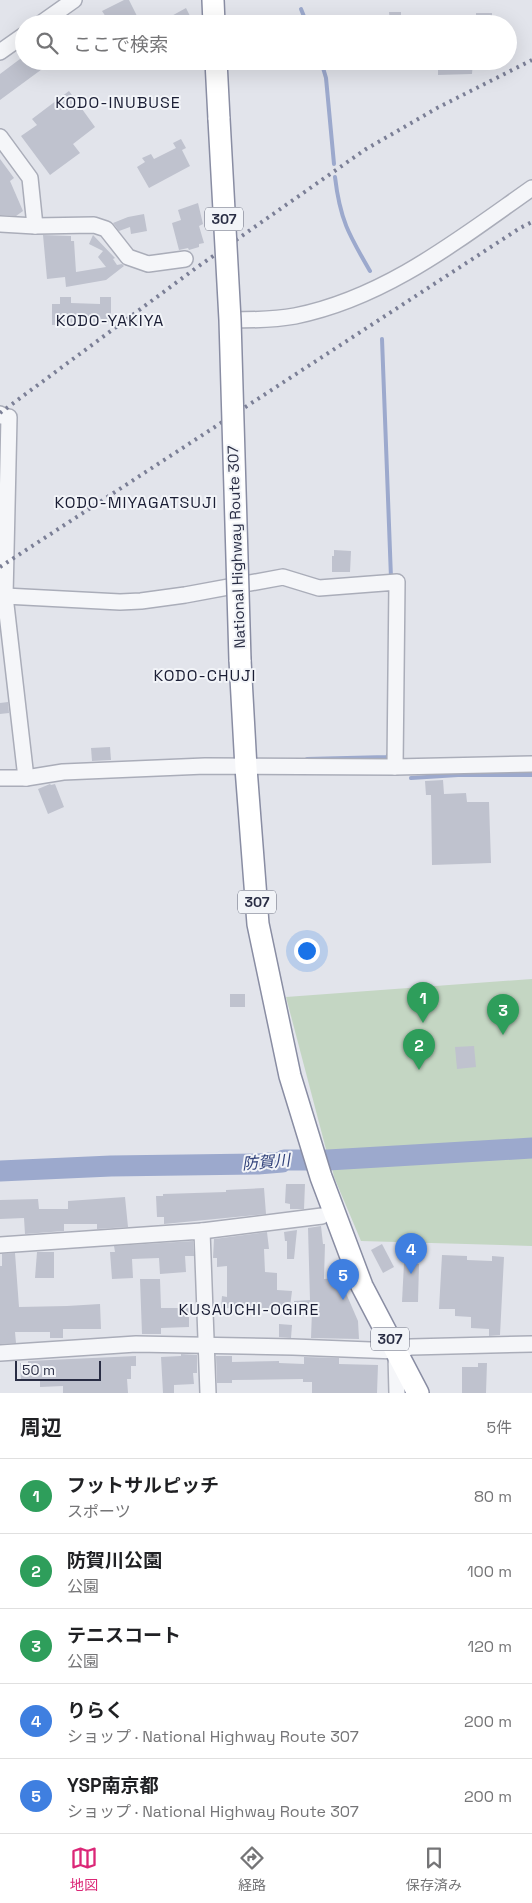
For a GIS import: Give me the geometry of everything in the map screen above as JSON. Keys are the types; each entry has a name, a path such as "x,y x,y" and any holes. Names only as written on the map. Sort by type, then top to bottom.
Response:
{"highway":[{"path":"213,0 214,15"},
{"name":"National Highway Route 307","path":"216,70 230,320 240,660 258,924 290,1076 321,1177 362,1286 418,1393"}],"street":[{"path":"53,15 74,0"},
{"path":"202,0 206,15"},
{"path":"0,52 15,41"},
{"path":"0,137 30,178 35,226"},
{"path":"230,320 259,320 294,316 338,304 396,280 457,241 532,188"},
{"path":"0,224 35,226 94,224 106,229 128,257 148,264 185,259"},
{"path":"0,414 4,417 9,417 5,596 26,778"},
{"path":"5,596 127,602 186,595 283,577 319,588 398,582 395,767"},
{"path":"0,778 26,778 62,772 205,766 246,768 532,764"},
{"path":"0,1245 202,1231 322,1216"},
{"path":"202,1231 208,1393"},
{"path":"0,1353 136,1344 396,1351 411,1347 532,1344"},
{"path":"396,1351 397,1393"}],"green space":[{"path":"532,979 532,1143 327,1153 286,997"},
{"path":"532,1153 532,1246 361,1241 334,1177 331,1163"}],"building":[{"path":"124,0 129,0 136,15 105,15 102,11"},
{"path":"186,8 190,15 173,15"},
{"path":"389,12 401,12 401,15 389,15"},
{"path":"476,13 492,13 492,15 476,15"},
{"path":"15,63 15,70 41,70 0,100 0,74"},
{"path":"438,70 472,70 472,74 438,75"},
{"path":"69,91 95,127 73,144 80,153 50,175 21,136 37,125 32,119"},
{"path":"181,139 186,148 182,150 190,166 149,188 137,167 145,162 142,158 151,154 154,159 176,148 173,143"},
{"path":"0,159 14,178 10,181 23,211 16,216 0,215"},
{"path":"198,203 203,224 199,226 204,243 199,244 199,247 189,250 188,248 179,250 172,223 181,220 178,210"},
{"path":"144,214 147,231 131,234 130,227 119,231 113,223 128,217"},
{"path":"43,235 71,236 71,241 74,241 76,272 106,267 98,257 103,251 89,244 93,235 115,258 113,259 117,265 122,264 124,266 106,280 66,287 65,277 47,279"},
{"path":"60,297 71,297 71,303 100,304 100,297 111,297 111,322 52,325 52,304 60,304"},
{"path":"334,550 351,551 350,572 332,572"},
{"path":"8,702 9,713 0,714 0,703"},
{"path":"110,747 111,760 92,761 91,748"},
{"path":"443,780 444,794 466,793 467,802 489,802 491,863 432,865 431,795 426,795 425,781"},
{"path":"55,784 64,807 48,814 38,789"},
{"path":"230,994 245,994 245,1007 230,1007"},
{"path":"474,1046 476,1067 457,1069 455,1047"},
{"path":"286,1184 305,1184 304,1209 290,1209 290,1204 285,1203"},
{"path":"264,1188 266,1214 164,1224 164,1217 157,1217 156,1196 163,1196 163,1194 226,1192 226,1190"},
{"path":"125,1197 128,1227 97,1229 97,1224 64,1224 64,1231 25,1234 24,1218 0,1219 0,1200 38,1199 39,1209 68,1209 68,1201"},
{"path":"321,1226 323,1244 325,1244 324,1279 336,1278 337,1285 342,1284 358,1321 359,1339 311,1338 312,1310 294,1310 294,1301 310,1300 308,1228"},
{"path":"297,1230 294,1259 287,1259 287,1241 285,1241 284,1232"},
{"path":"267,1232 269,1249 264,1249 265,1272 277,1273 277,1290 292,1291 290,1307 276,1306 276,1309 221,1308 222,1296 227,1297 227,1266 217,1267 217,1258 213,1258 214,1239"},
{"path":"193,1241 194,1256 185,1256 186,1272 160,1274 159,1258 132,1259 133,1278 112,1279 110,1252 115,1252 114,1246"},
{"path":"382,1244 394,1267 383,1273 371,1250"},
{"path":"37,1252 54,1252 54,1278 35,1278"},
{"path":"15,1253 19,1307 100,1304 101,1329 63,1329 63,1338 50,1338 50,1332 15,1332 16,1343 0,1344 0,1266 2,1266 2,1254"},
{"path":"442,1255 467,1256 467,1260 492,1261 492,1256 504,1257 500,1335 489,1336 489,1329 471,1328 471,1317 455,1316 455,1309 439,1309"},
{"path":"404,1263 419,1264 418,1302 402,1302"},
{"path":"140,1279 160,1279 161,1308 189,1308 189,1327 161,1328 161,1334 142,1334"},
{"path":"279,1324 292,1325 291,1338 279,1337"},
{"path":"181,1354 197,1355 197,1373 193,1373 194,1384 174,1385 174,1393 163,1393 161,1357 181,1356"},
{"path":"136,1356 136,1366 131,1366 131,1379 127,1379 128,1393 63,1393 63,1386 40,1387 40,1380 21,1381 20,1363 28,1363 28,1361"},
{"path":"216,1356 232,1356 232,1362 279,1361 279,1363 304,1364 304,1357 339,1358 339,1364 378,1365 377,1393 312,1393 312,1382 303,1382 303,1379 232,1380 232,1383 217,1383"},
{"path":"478,1363 487,1363 486,1393 462,1393 462,1367 478,1367"}],"waterway":[{"path":"301,9 303,15"},
{"path":"324,70 334,164"},
{"path":"335,177 346,227 370,271"},
{"path":"382,339 391,578"},
{"path":"307,759 387,757 390,752"},
{"path":"411,778 458,775 532,775"},
{"name":"防賀川","path":"0,1171 111,1166 258,1164 282,1162 284,1160 328,1160 532,1148"}],"railway":[{"path":"517,68 532,60"},
{"path":"0,413 196,268 366,149 437,108 512,70"},
{"path":"0,567 532,222"}],"place":[{"name":"フットサルピッチ","path":"423,1023"},
{"name":"テニスコート","path":"503,1035"},
{"name":"防賀川公園","path":"419,1070"},
{"name":"りらく","path":"411,1274"},
{"name":"YSP南京都","path":"343,1300"}],"district":[{"name":"KODO-INUBUSE","path":"118,102"},
{"name":"KODO-YAKIYA","path":"110,320"},
{"name":"KODO-MIYAGATSUJI","path":"136,502"},
{"name":"KODO-CHUJI","path":"205,675"},
{"name":"KUSAUCHI-OGIRE","path":"249,1309"}]}
